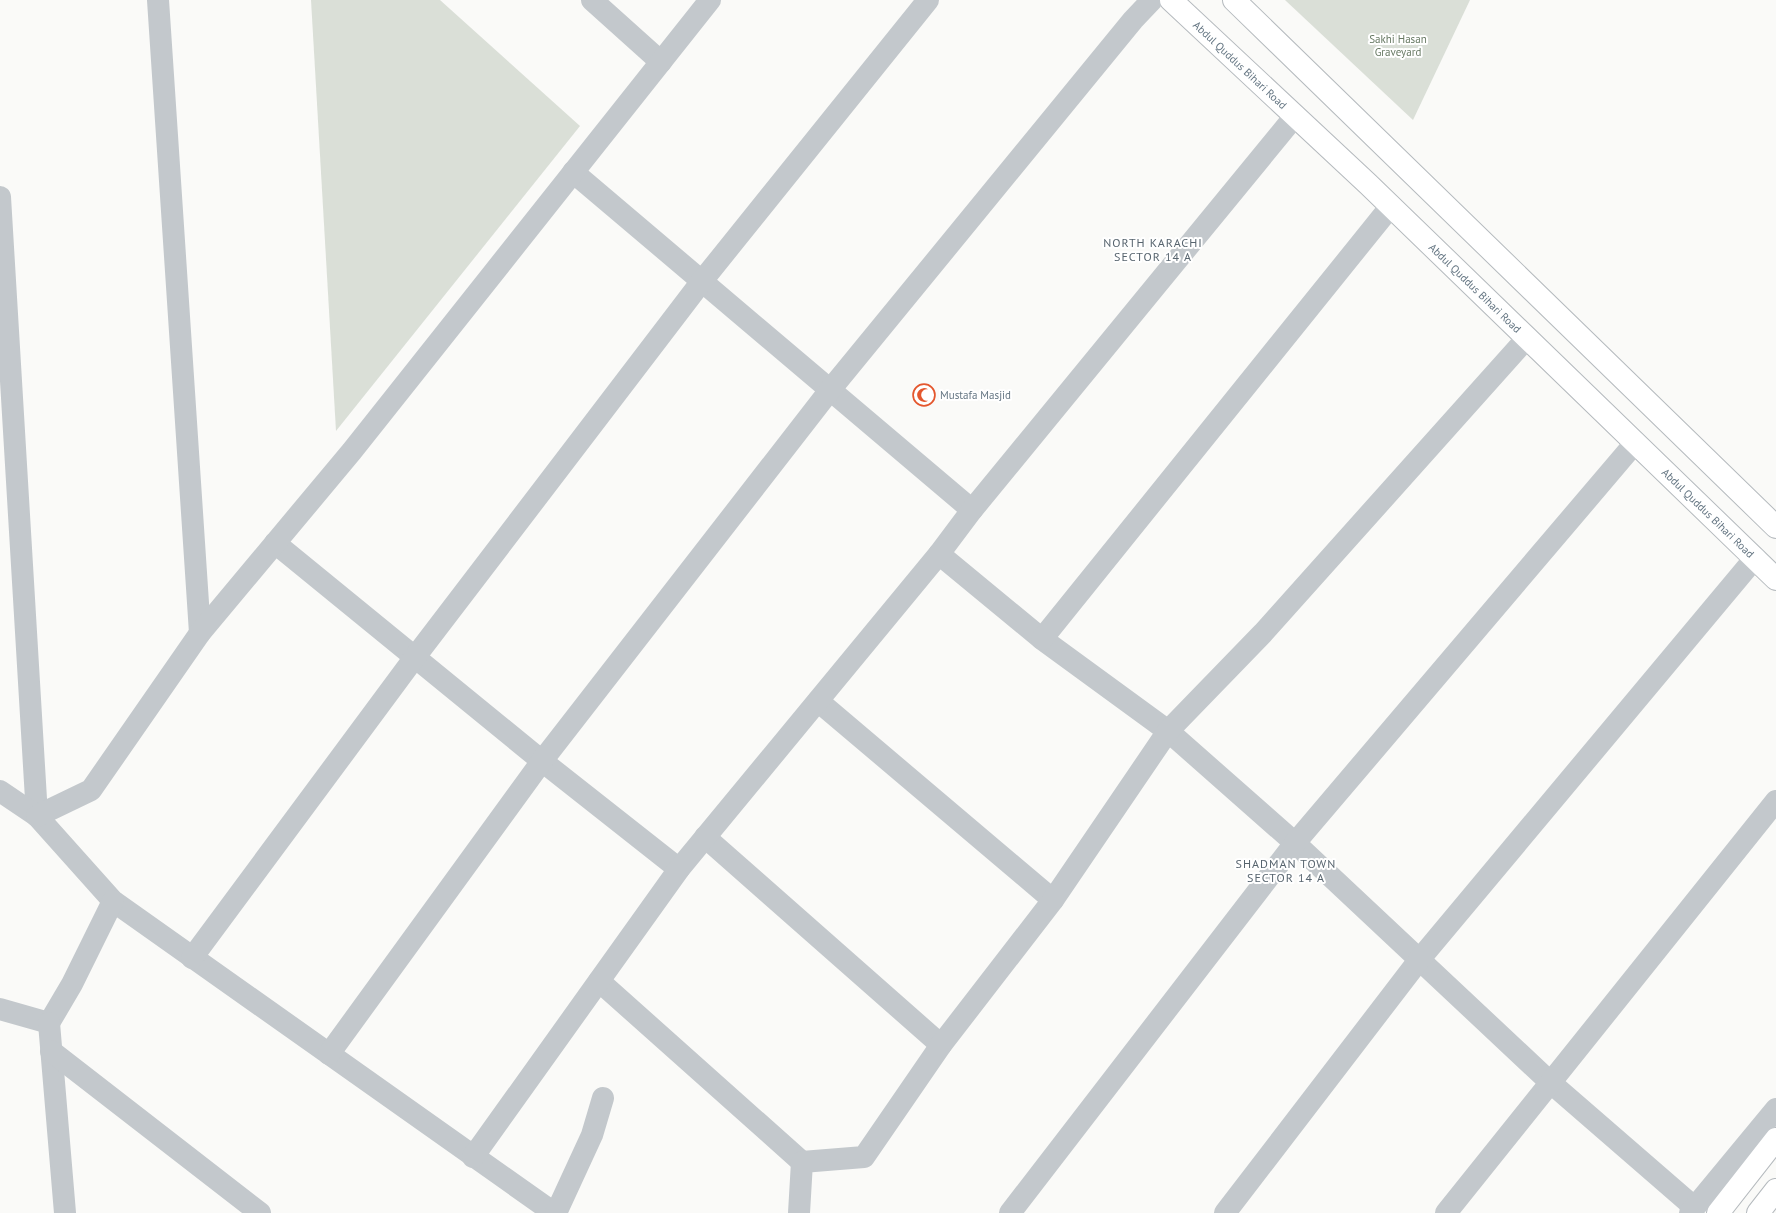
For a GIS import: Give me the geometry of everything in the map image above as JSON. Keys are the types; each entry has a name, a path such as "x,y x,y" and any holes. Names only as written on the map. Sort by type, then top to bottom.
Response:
{"main road":[{"name":"Abdul Quddus Bihari Road","path":"1171,0 1390,206 1776,579"},
{"path":"1234,0 1776,527"},
{"path":"1718,1213 1776,1139"},
{"path":"1758,1213 1776,1190"}],"street":[{"path":"158,0 200,633"},
{"path":"592,0 660,62"},
{"path":"37,816 91,790 200,633 352,451 710,0"},
{"path":"192,958 415,657 702,281 928,0"},
{"path":"329,1054 542,761 830,390 1133,20 1152,0"},
{"path":"473,1157 678,869 818,701 972,510 1295,116"},
{"path":"574,172 972,510"},
{"path":"0,197 37,816"},
{"path":"1042,639 1390,206"},
{"path":"599,981 802,1162 864,1157 941,1045 1053,900 1168,731 1263,633 1527,338"},
{"path":"1010,1213 1295,844 1635,443"},
{"path":"275,544 542,761 678,869"},
{"path":"938,554 1042,639 1168,731 1295,844 1551,1083 1692,1210 1776,1109"},
{"path":"1225,1213 1419,960 1755,558"},
{"path":"818,701 1053,900"},
{"path":"0,791 37,816 113,901 473,1157 555,1213 592,1136 603,1098"},
{"path":"1446,1213 1776,801"},
{"path":"705,837 941,1045"},
{"path":"65,1213 48,1023 72,984 113,901"},
{"path":"0,1009 48,1023"},
{"path":"50,1051 260,1213"},
{"path":"799,1213 802,1162"}],"green space":[{"path":"311,0 440,0 580,126 336,431"},
{"name":"Sakhi Hasan Graveyard","path":"1285,0 1470,0 1413,120"}],"place":[{"name":"Mustafa Masjid","path":"924,395"}],"district":[{"name":"NORTH KARACHI SECTOR 14 A","path":"1153,249"},
{"name":"SHADMAN TOWN SECTOR 14 A","path":"1286,870"}]}
